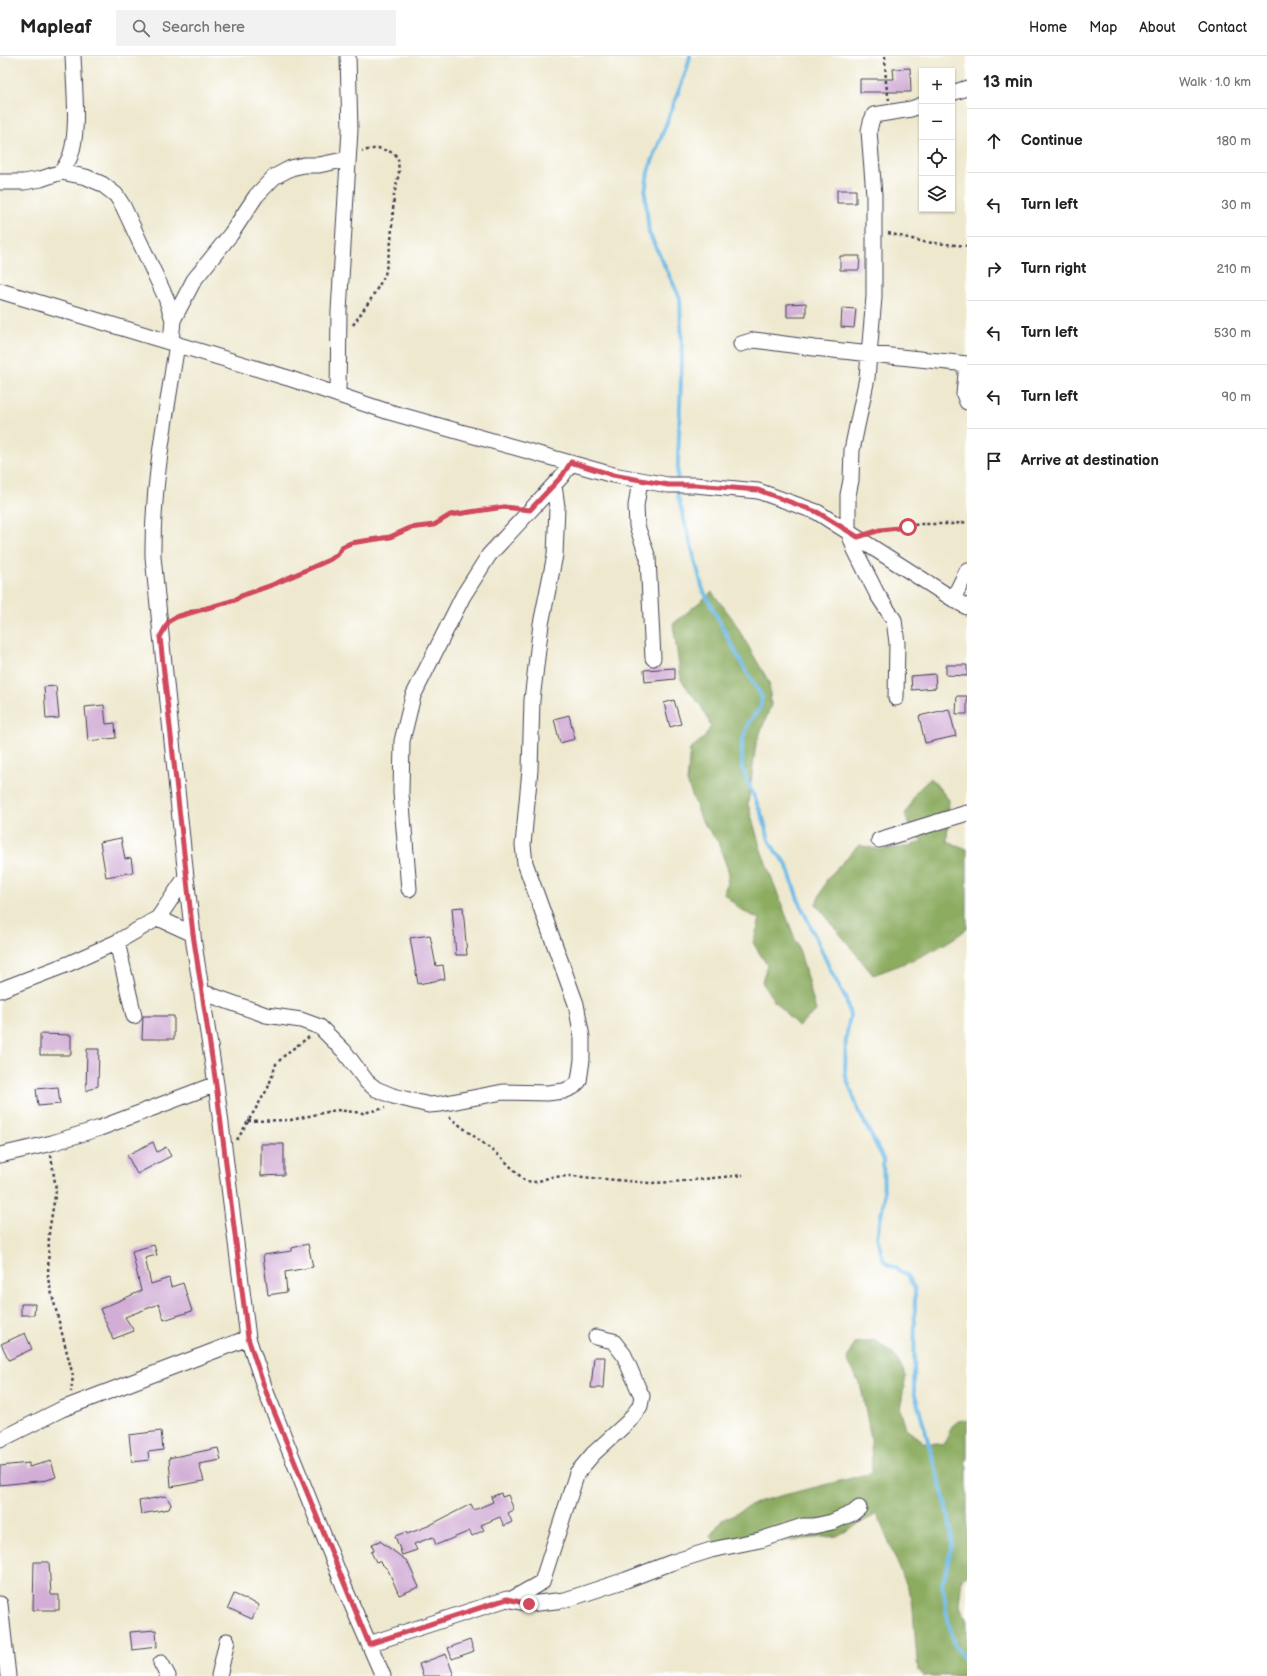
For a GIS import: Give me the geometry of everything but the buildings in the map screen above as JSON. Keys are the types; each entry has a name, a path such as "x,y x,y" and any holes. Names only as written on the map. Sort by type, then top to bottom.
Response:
{"street":[{"path":"61,172 69,159 74,144 75,118 73,56"},
{"path":"338,395 339,311 348,156 348,56"},
{"path":"955,92 967,88"},
{"path":"896,698 897,643 894,620 877,594 855,550 848,495 851,480 852,450 867,378 874,296 875,230 870,126 874,115 911,109 919,106"},
{"path":"173,320 194,280 231,234 256,196 274,177 291,168 304,165 319,165 348,156"},
{"path":"0,182 24,182 41,179 61,172 86,177 102,184 116,195 123,206 166,298 173,320 174,343 155,488 152,526 153,557 160,637 186,878 216,1084 248,1338 266,1392 383,1676"},
{"path":"0,291 288,378 386,411 613,475 668,485 695,485 758,490 817,512 853,533 967,607"},
{"path":"741,344 754,340 814,348 967,364 964,394 967,402"},
{"path":"409,889 400,793 402,741 413,696 463,596 489,554 554,485 571,462"},
{"path":"640,480 636,506 637,526 648,558 652,658"},
{"path":"202,992 266,1015 302,1020 320,1027 344,1051 367,1082 376,1089 393,1096 435,1104 503,1092 547,1093 564,1091 573,1087 579,1081 581,1072 582,1037 576,1004 525,863 523,845 530,770 532,700 542,624 555,555 557,507 554,485"},
{"path":"953,599 967,571"},
{"path":"879,840 967,813"},
{"path":"0,990 68,964 117,942 158,918 186,878"},
{"path":"158,918 193,934"},
{"path":"117,942 134,1016"},
{"path":"0,1155 52,1143 127,1118 216,1084"},
{"path":"512,1599 542,1582 577,1473 593,1454 629,1421 640,1406 642,1396 624,1356 613,1341 596,1337"},
{"path":"0,1440 62,1409 248,1338"},
{"path":"369,1644 507,1599 529,1604 565,1600 711,1550 772,1536 803,1526 814,1526 832,1522 853,1513 859,1508"},
{"path":"0,1604 8,1676"},
{"path":"219,1676 227,1641"}],"path":[{"path":"885,56 886,84 892,112"},
{"path":"348,156 378,148 386,150 394,153 398,159 399,173 394,196 391,242 385,275 372,299 353,324 352,330"},
{"path":"875,230 924,242 967,246"},
{"path":"160,637 169,621 176,617 235,600 241,596 306,571 329,560 338,554 342,547 351,543 390,537 410,528 434,525 450,515 504,507 530,510"},
{"path":"853,533 921,524 952,524 967,522"},
{"path":"237,1141 268,1088 276,1064 287,1053 320,1027"},
{"path":"435,1104 501,1157 525,1181 530,1182 551,1177 571,1176 650,1183 743,1175"},
{"path":"248,1122 291,1120 336,1110 363,1113 387,1108"},
{"path":"52,1143 51,1160 56,1190 49,1232 48,1279 64,1338 73,1384 68,1402 62,1409"}],"green space":[{"path":"712,592 732,618 769,682 771,705 756,744 748,804 761,850 800,952 816,1011 798,1026 774,1001 762,982 767,965 753,943 760,919 742,911 724,894 729,873 718,842 702,821 687,782 690,749 705,737 711,726 701,706 681,680 673,624"},
{"path":"931,778 949,800 947,841 967,849 967,929 945,944 922,956 873,975 816,904 827,879 859,845 880,850 904,847 923,842 915,833 905,815 916,792"},
{"path":"875,1340 894,1354 906,1376 900,1409 906,1429 923,1442 944,1445 952,1426 961,1419 967,1421 967,1458 965,1462 967,1467 967,1576 962,1578 959,1604 967,1621 967,1676 923,1676 918,1671 912,1598 877,1514 837,1536 718,1547 710,1536 722,1520 760,1501 872,1473 871,1438 861,1387 847,1359 854,1343"}],"waterway":[{"path":"690,56 687,69 648,172 645,193 649,233 680,298 682,348 677,493 703,590 742,664 762,697 760,708 749,722 742,743 742,768 763,818 769,840 776,852 786,863 798,899 831,971 846,999 850,1016 846,1038 845,1074 859,1112 883,1158 884,1199 877,1237 884,1262 906,1274 915,1289 914,1391 949,1516 952,1543 943,1584 946,1611 954,1645 967,1662"}],"route":[{"path":"529,1604 507,1599 369,1644 345,1589 266,1392 248,1338 216,1084 193,934 160,637 169,621 176,617 235,600 241,596 306,571 329,560 338,554 342,547 351,543 390,537 421,525 434,525 450,515 504,507 530,510 562,476 571,462 613,475 668,485 695,485 758,490 817,512 858,537 880,530 908,527"}]}
